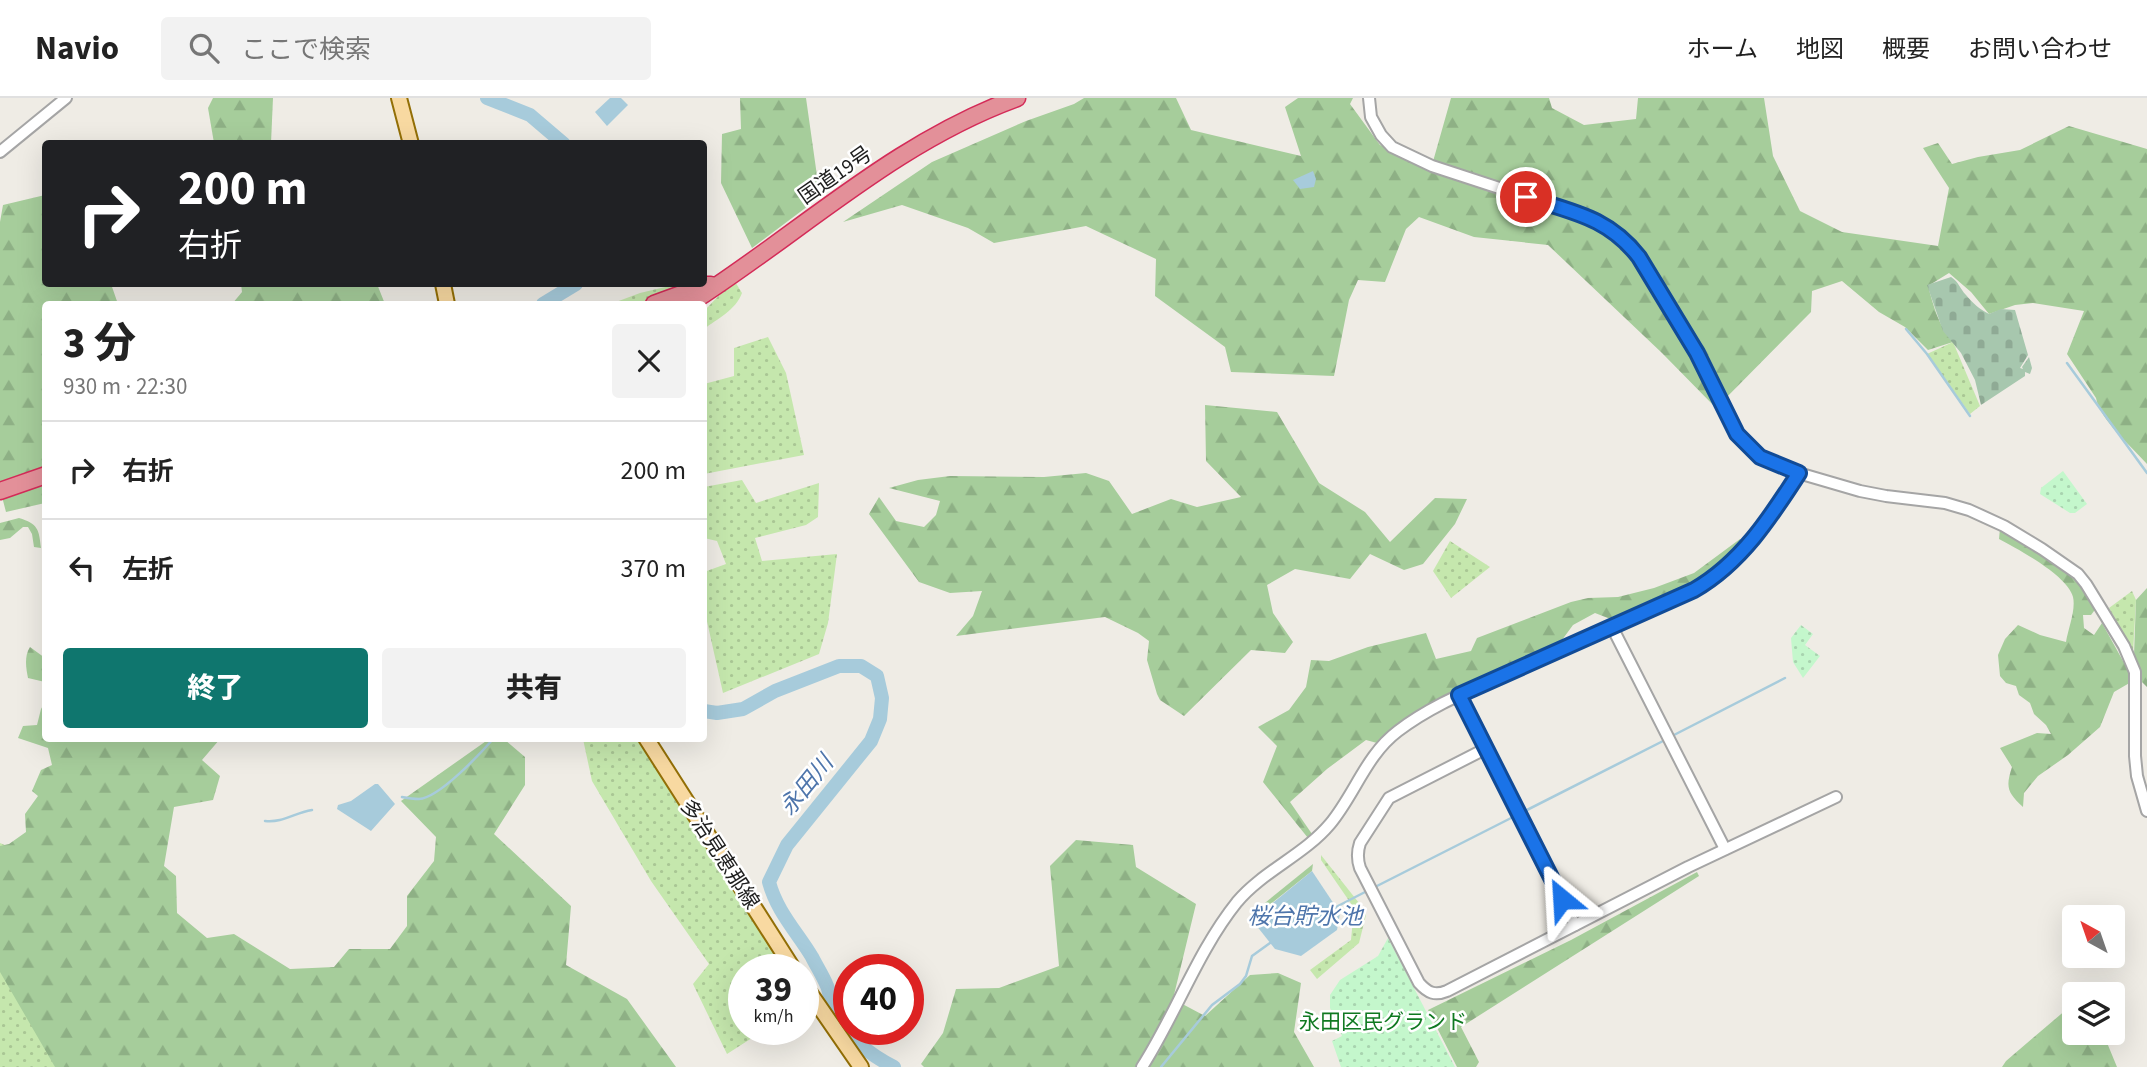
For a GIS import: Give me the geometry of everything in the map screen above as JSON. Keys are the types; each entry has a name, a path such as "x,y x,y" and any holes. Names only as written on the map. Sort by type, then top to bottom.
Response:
{"highway":[{"name":"国道19号","path":"695,301 900,151 953,121 1004,98"},
{"name":"国道19号","path":"754,257 891,161 993,107 1017,98"},
{"name":"国道19号","path":"687,301 730,275"},
{"path":"662,301 701,287"},
{"path":"0,493 42,478"},
{"path":"0,493 28,485 34,486 42,479"}],"main road":[{"path":"399,98 410,140"},
{"name":"多治見恵那線","path":"649,742 784,954"},
{"path":"819,1007 861,1067"}],"street":[{"path":"0,152 66,98"},
{"path":"1369,98 1371,117 1381,135 1392,147 1432,166 1597,220 1614,230 1639,257 1697,353 1737,434 1760,457 1799,473 1886,496 1945,503 1969,510 2004,526 2078,575 2124,646 2135,672 2135,755 2137,776 2147,811"},
{"path":"1142,1067 1214,935 1236,904 1248,890 1327,827 1381,746 1415,720 1459,695 1713,580 1757,536 1799,473"},
{"path":"1612,627 1725,849"},
{"path":"1459,695 1575,925"},
{"path":"1485,749 1395,794 1385,802 1358,850 1360,868 1419,983 1431,993 1440,994 1447,991 1725,849 1836,797"}],"green space":[{"path":"213,98 273,98 271,140 213,140 208,108"},
{"path":"740,98 806,98 820,197 752,248 721,183 722,134 741,129"},
{"path":"1084,98 1176,98 1191,130 1301,156 1285,107 1298,98 1353,98 1350,104 1380,145 1432,165 1451,98 1549,98 1552,108 1584,125 1636,119 1638,98 1764,98 1773,156 1800,211 1842,232 1938,246 1949,188 1923,148 1938,143 1952,164 2020,150 2069,126 2147,149 2147,464 2110,424 2067,354 2084,311 2033,303 2015,305 1989,314 1971,292 1949,273 1928,286 1940,322 1953,342 1928,350 1905,327 1879,312 1842,281 1812,291 1811,312 1716,408 1548,245 1474,237 1419,217 1406,229 1385,282 1358,280 1349,300 1334,376 1231,372 1225,347 1155,296 1156,259 1086,226 994,243 968,228 902,205 843,222 932,162"},
{"path":"42,196 42,287 112,287 117,301 42,301 42,504 6,512 0,489 0,222 3,205"},
{"path":"1951,277 1974,303 1989,314 2001,309 2015,310 2028,355 2020,368 2023,369 2029,357 2032,368 2030,374 2025,372 2025,376 1981,405 1975,380 1961,353 1943,331 1927,285"},
{"path":"734,280 742,293 739,299 726,314 707,327 707,308"},
{"path":"241,287 378,287 384,301 234,301 242,292"},
{"path":"665,287 695,287 656,301 619,301"},
{"path":"768,337 786,373 804,455 707,473 707,383 734,376 734,348"},
{"path":"1953,342 1980,406 1970,414 1927,354"},
{"path":"1205,405 1277,412 1319,483 1365,512 1390,542 1435,498 1467,499 1455,524 1423,564 1404,570 1370,554 1350,579 1295,569 1267,585 1273,613 1293,642 1285,653 1251,650 1184,716 1160,700 1157,694 1147,660 1149,641 1105,617 956,636 973,616 982,591 950,593 919,582 869,514 879,497 896,521 924,527 936,515 940,501 889,488 918,480 950,476 1044,477 1086,473 1109,481 1132,514 1171,499 1197,507 1241,497 1206,461"},
{"path":"2063,471 2087,504 2075,513 2070,513 2040,494 2041,488"},
{"path":"742,480 756,503 819,483 818,517 806,525 755,538 762,561 837,554 828,623 819,654 723,693 707,621 707,571 726,564 717,541 707,539 707,486"},
{"path":"19,518 36,528 41,548 34,547 28,527 23,527 10,538 0,540 0,523"},
{"path":"2000,528 2073,574 2097,607 2091,615 2083,615 2084,628 2094,635 2102,623 2123,661 2134,655 2136,600 2147,588 2147,687 2138,678 2114,692 2100,727 2068,755 2038,776 2024,793 2023,807 2009,790 2012,767 2000,748 2037,733 2051,734 2034,714 2030,703 2019,695 2016,686 2006,683 2000,676 1998,655 2005,639 2018,625 2066,642 2074,602 2062,580 2029,556 1999,539"},
{"path":"1740,539 1744,544 1703,578 1613,620 1595,613 1573,625 1562,640 1451,692 1409,718 1377,743 1366,740 1327,769 1290,802 1312,834 1308,838 1263,782 1277,746 1258,727 1289,710 1306,687 1311,660 1329,661 1368,647 1426,633 1436,659 1471,651 1477,638 1571,602 1588,598 1618,597 1654,588 1694,573"},
{"path":"1450,541 1490,567 1451,598 1433,571"},
{"path":"2132,591 2136,600 2133,653 2109,608"},
{"path":"1801,625 1813,634 1805,645 1820,656 1803,678 1793,662 1791,638"},
{"path":"30,647 42,656 42,681 28,678"},
{"path":"41,709 42,742 217,742 202,760 220,776 213,800 174,807 164,866 176,876 177,913 207,938 234,934 290,969 334,967 349,949 390,949 407,926 407,896 434,861 436,837 401,801 485,742 508,742 525,757 525,785 494,834 571,906 566,965 627,999 676,1067 55,1067 0,972 0,846 9,844 26,832 25,814 38,796 32,791 41,770 52,765 48,748 18,738 23,726 37,725"},
{"path":"584,742 639,742 722,863 778,954 728,954 728,1045 741,1045 727,1054 693,984 709,964 651,881 592,781"},
{"path":"1076,840 1133,845 1136,867 1196,904 1173,999 1205,1016 1250,975 1278,973 1301,983 1294,1032 1314,1067 924,1067 921,1064 943,1033 956,989 999,988 1059,966 1050,866"},
{"path":"0,843 7,846 92,1067 0,1067"},
{"path":"1321,855 1366,915 1359,943 1317,979 1310,970 1351,940 1354,908 1321,860"},
{"path":"1313,864 1312,871 1257,915 1250,915"},
{"path":"1697,872 1699,876 1461,1027 1479,1062 1476,1067 1457,1067 1428,1010 1571,940"},
{"name":"永田区民グランド","path":"1388,938 1455,1067 1341,1067 1332,1041 1342,1036 1330,1008 1330,995 1340,980 1378,956"},
{"path":"2062,1013 2062,1045 2108,1045 2117,1067 2002,1067"}],"water":[{"path":"610,98 621,98 628,105 607,126 595,112"},
{"path":"1313,171 1316,179 1314,187 1300,189 1293,180"},
{"path":"378,784 395,804 371,831 337,809 338,805 351,801"},
{"name":"桜台貯水池","path":"1312,871 1340,913 1337,930 1301,956 1275,949 1252,920"}],"waterway":[{"name":"永田川","path":"487,98 530,115 559,140"},
{"name":"永田川","path":"548,301 571,287"},
{"path":"1906,329 1927,354 1970,416"},
{"path":"2067,363 2147,473"},
{"name":"永田川","path":"707,711 717,713 743,709 775,691 839,666 861,666 877,676 882,698 880,719 871,741 787,845 769,882 782,912 822,975 833,1007 844,1026 866,1050 894,1067"},
{"path":"1672,736 1785,678"},
{"path":"1523,812 1667,739"},
{"path":"402,797 419,799 437,791 459,774 490,742"},
{"path":"265,821 277,821 312,810"},
{"path":"1373,888 1517,815"},
{"path":"1336,907 1367,891"},
{"path":"1161,1067 1212,1005 1240,984 1246,976 1252,956 1270,943"}],"route":[{"path":"1526,197 1597,220 1628,243 1697,353 1737,434 1760,457 1799,473 1757,536 1713,580 1459,695 1562,899"}]}
